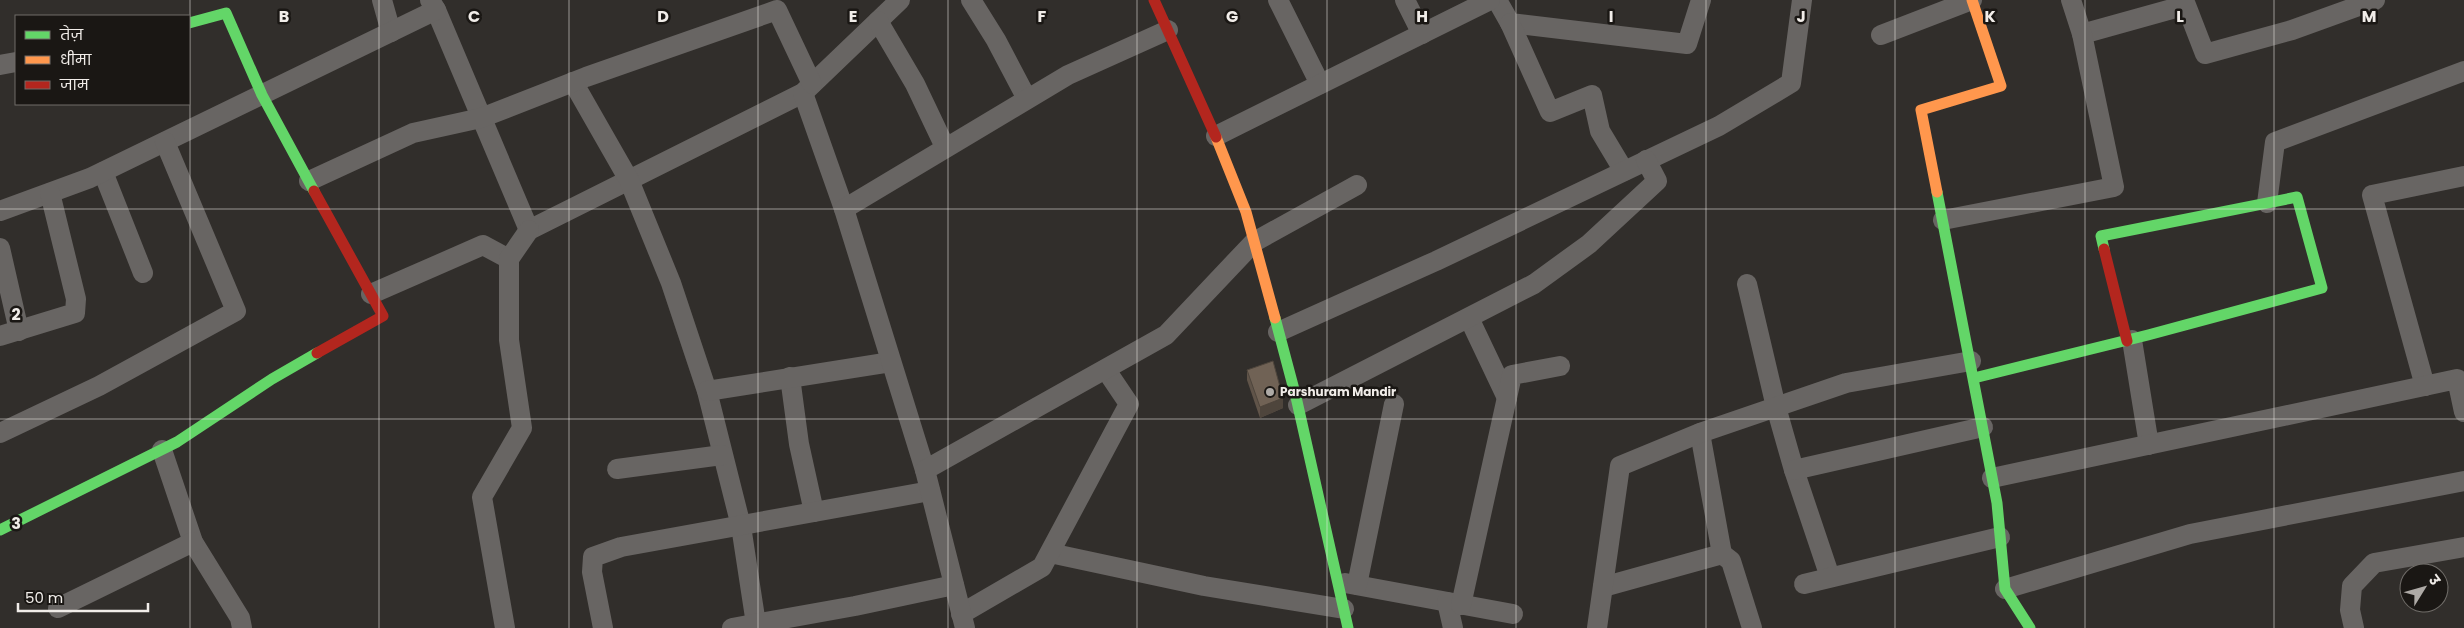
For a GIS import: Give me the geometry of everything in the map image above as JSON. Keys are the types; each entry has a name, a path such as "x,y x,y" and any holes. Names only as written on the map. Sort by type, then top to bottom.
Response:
{"street":[{"path":"382,0 391,32"},
{"path":"505,628 482,497 522,428 509,340 509,259 530,230 808,89 900,0"},
{"path":"971,0 996,40 1027,99"},
{"path":"1154,0 1216,136 1246,212 1347,584"},
{"path":"1278,0 1320,84"},
{"path":"1405,0 1422,34"},
{"path":"1216,136 1490,0"},
{"path":"1497,0 1510,23 1550,112 1592,95 1600,131 1624,171"},
{"path":"1510,23 1687,44 1701,0"},
{"path":"1278,332 1436,261 1719,126 1791,83 1802,0"},
{"path":"1881,35 1972,0 2001,86 1921,110 1983,426 2000,537 2005,589 2030,628"},
{"path":"1943,220 2114,186 2082,34 2071,0"},
{"path":"2082,34 2186,5 2205,54 2292,30 2375,0"},
{"path":"0,211 103,172 391,32 433,5 530,230"},
{"path":"309,182 413,134 481,118 573,82 777,10 808,89 925,470 963,621 1042,567 1050,553 1129,404 1106,370"},
{"path":"0,530 162,450 272,380 383,316 262,95 226,14 190,23"},
{"path":"878,21 915,84 945,147"},
{"path":"844,209 1068,75 1168,30"},
{"path":"0,65 15,62"},
{"path":"2267,203 2275,142 2464,71"},
{"path":"573,82 629,180 671,283 708,391 722,455 741,526 756,624"},
{"path":"0,433 99,386 236,311 165,142"},
{"path":"1298,406 1534,284 1589,244 1657,181 1646,160"},
{"path":"103,172 142,273"},
{"path":"2425,386 2372,195 2464,176"},
{"path":"925,470 1166,335 1254,242 1357,185"},
{"path":"0,248 9,333 75,313 76,299 50,193"},
{"path":"1597,628 1620,466 1700,433 1846,383 1972,369 2129,340 2202,323 2322,288 2296,197 2102,236 2129,340 2149,445"},
{"path":"371,294 483,246 509,259"},
{"path":"1747,284 1776,407 1794,470 1830,577"},
{"path":"1468,318 1507,398"},
{"path":"708,391 891,362"},
{"path":"1453,628 1454,604 1512,375 1560,366"},
{"path":"790,378 799,444 814,512"},
{"path":"1992,478 2457,379 2464,412"},
{"path":"1050,553 1346,618 1347,584 1394,404"},
{"path":"1794,470 1983,426"},
{"path":"1700,433 1722,554 1731,561 1752,628"},
{"path":"162,450 193,542 240,618 242,628"},
{"path":"618,470 722,455"},
{"path":"2005,589 2190,534 2464,481"},
{"path":"603,628 592,572 593,557 598,554 621,547 930,491"},
{"path":"1804,584 2000,537"},
{"path":"58,608 193,542"},
{"path":"2354,628 2350,610 2352,586 2374,563 2464,547"},
{"path":"1603,587 1722,554"},
{"path":"1347,584 1513,614"},
{"path":"732,628 856,606 954,585"}],"building":[{"path":"1273,361 1283,398 1260,407 1247,370"}],"traffic: fast":[{"path":"190,23 226,13 262,95 314,191"},
{"path":"1937,192 1997,503 2005,589 2030,628"},
{"path":"1974,378 2148,335 2322,288 2297,197 2101,236 2104,249"},
{"path":"1275,318 1296,397 1348,628"},
{"path":"0,530 177,442 272,379 317,353"}],"traffic: slow":[{"path":"1937,192 1921,110 2001,86 1972,0"},
{"path":"1216,137 1246,212 1275,318"}],"traffic: jam":[{"path":"1154,0 1216,137"},
{"path":"314,191 383,316 317,353"},
{"path":"2104,249 2127,341"}],"place":[{"name":"Parshuram Mandir","path":"1270,392"}]}
